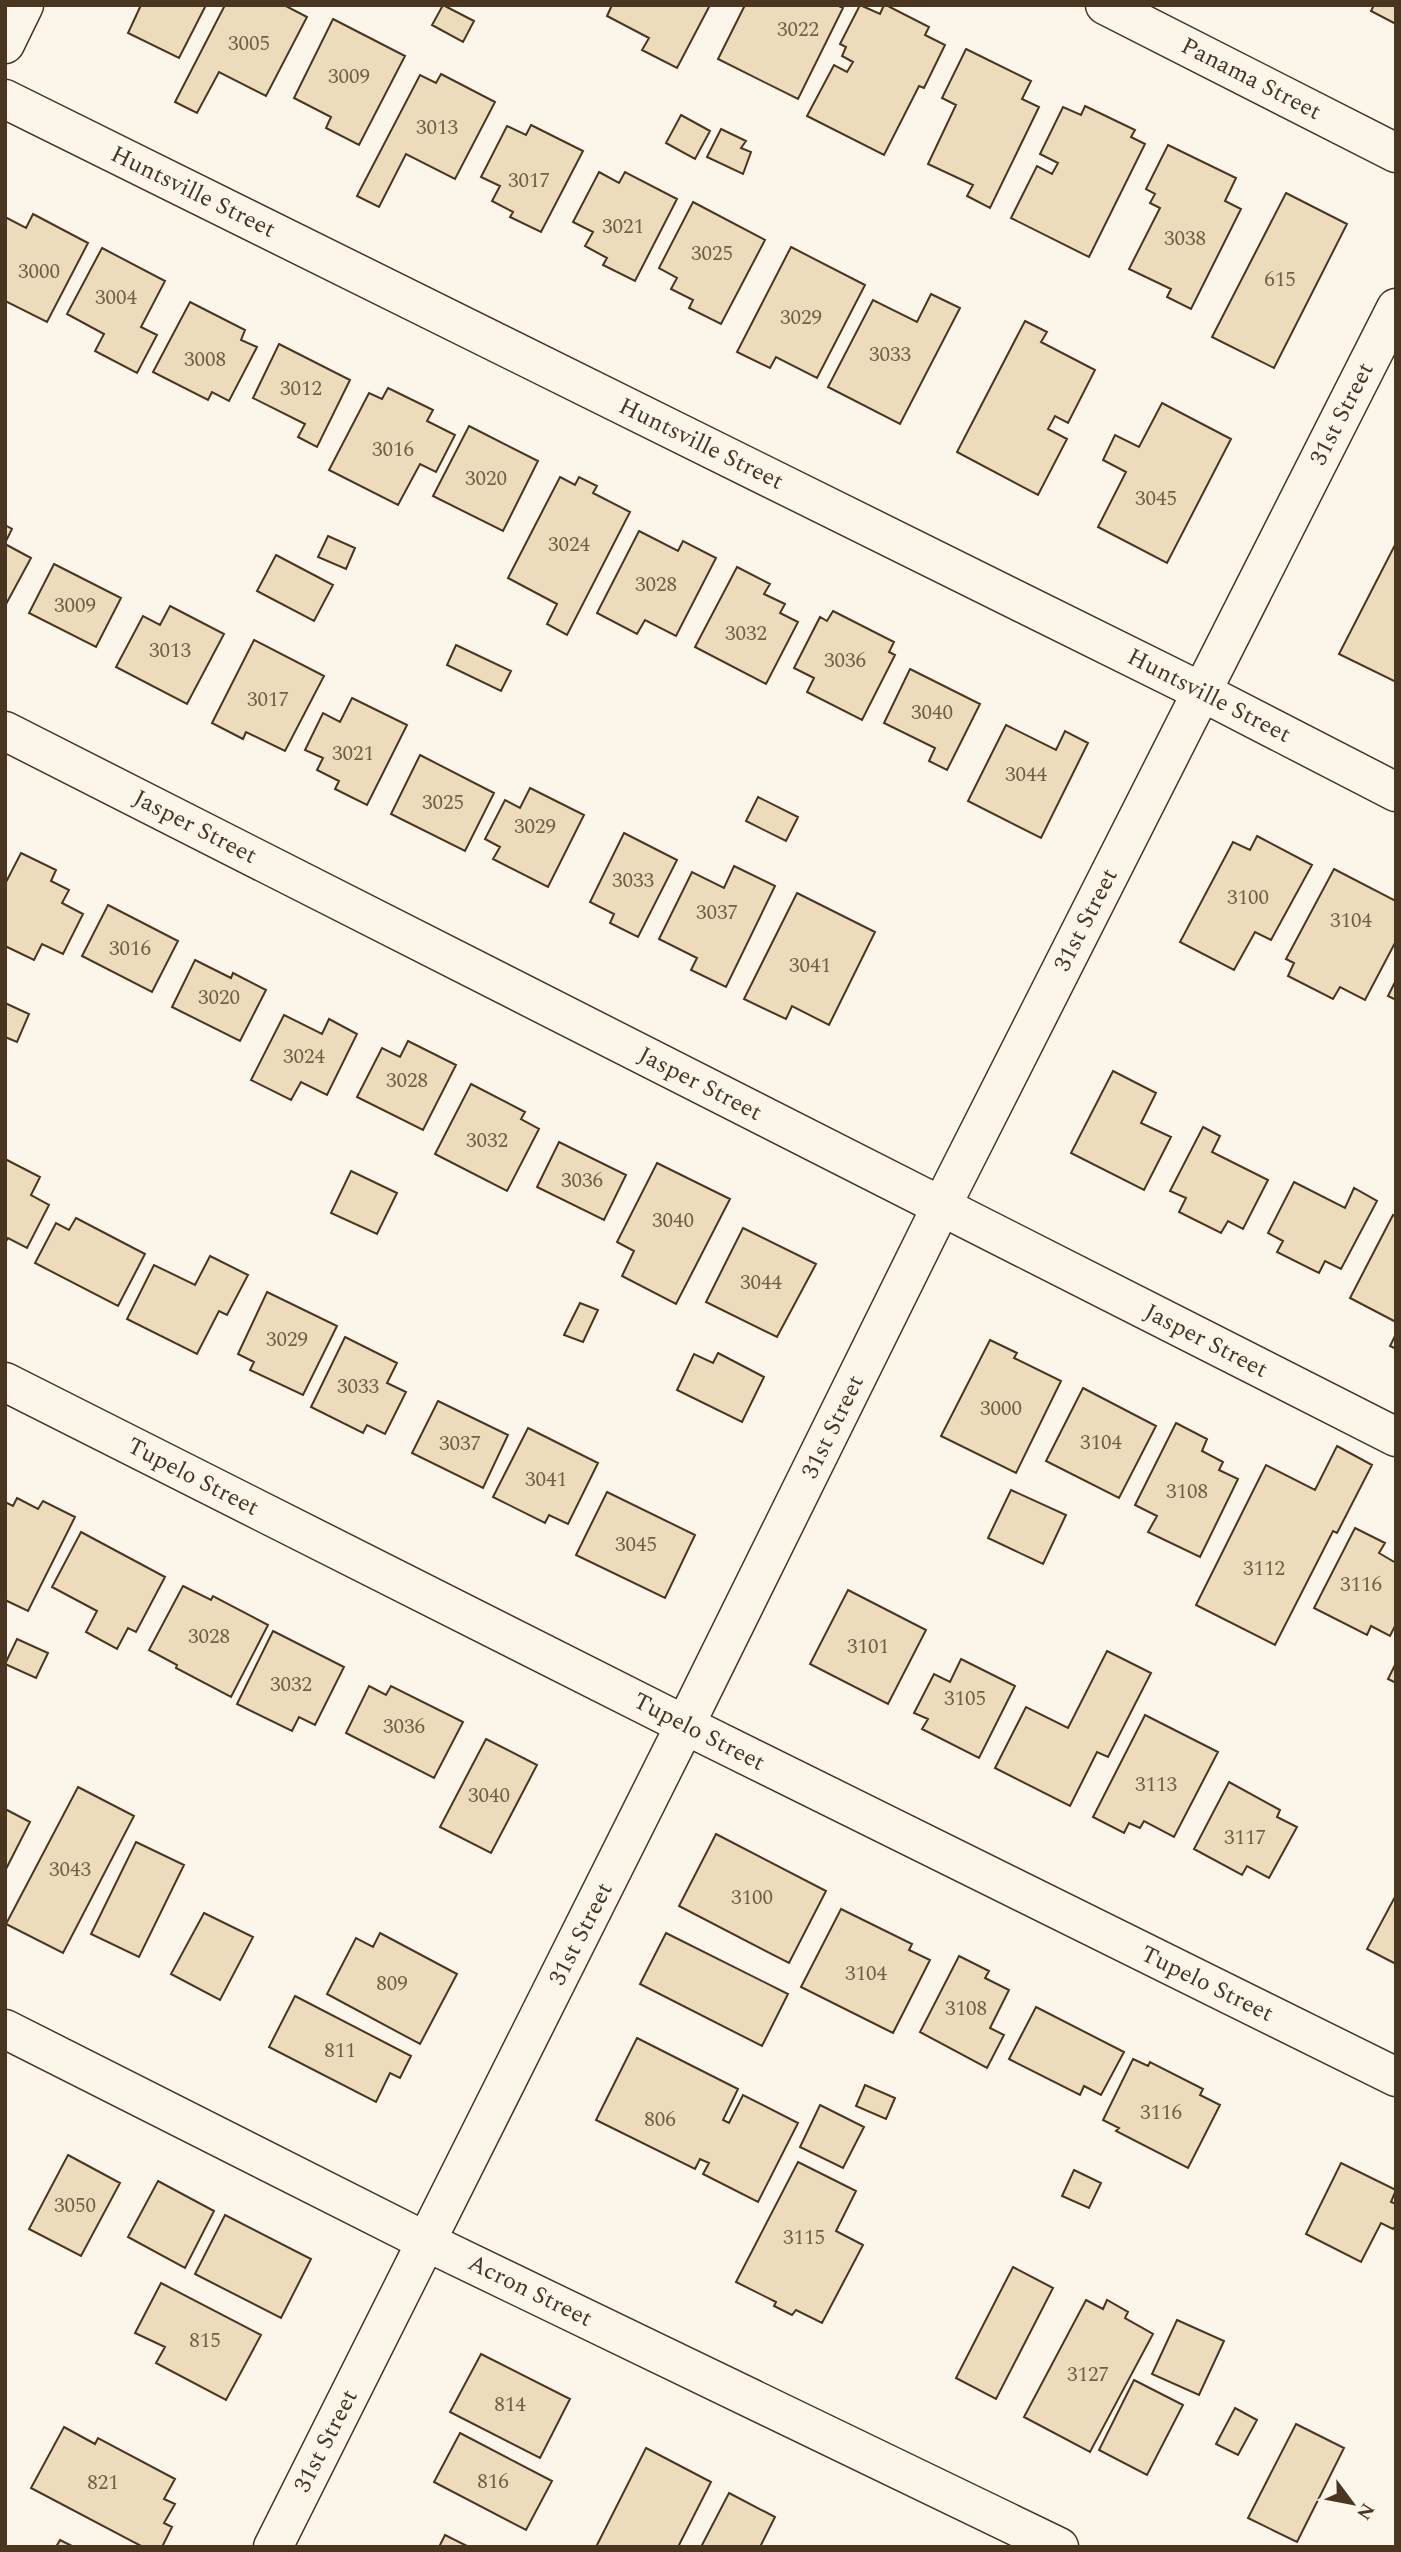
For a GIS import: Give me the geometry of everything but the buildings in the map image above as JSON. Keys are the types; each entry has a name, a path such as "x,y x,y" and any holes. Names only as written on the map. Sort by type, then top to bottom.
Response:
{"street":[{"path":"5,44 24,5"},
{"name":"Panama Street","path":"1105,5 1396,153"},
{"name":"Huntsville Street","path":"5,99 1202,692 1396,792"},
{"name":"31st Street","path":"273,2547 941,1207 1396,308"},
{"name":"Jasper Street","path":"5,731 1396,1437"},
{"name":"Tupelo Street","path":"5,1382 685,1725 1396,2077"},
{"name":"Acron Street","path":"5,2029 427,2242 1059,2547"}]}
